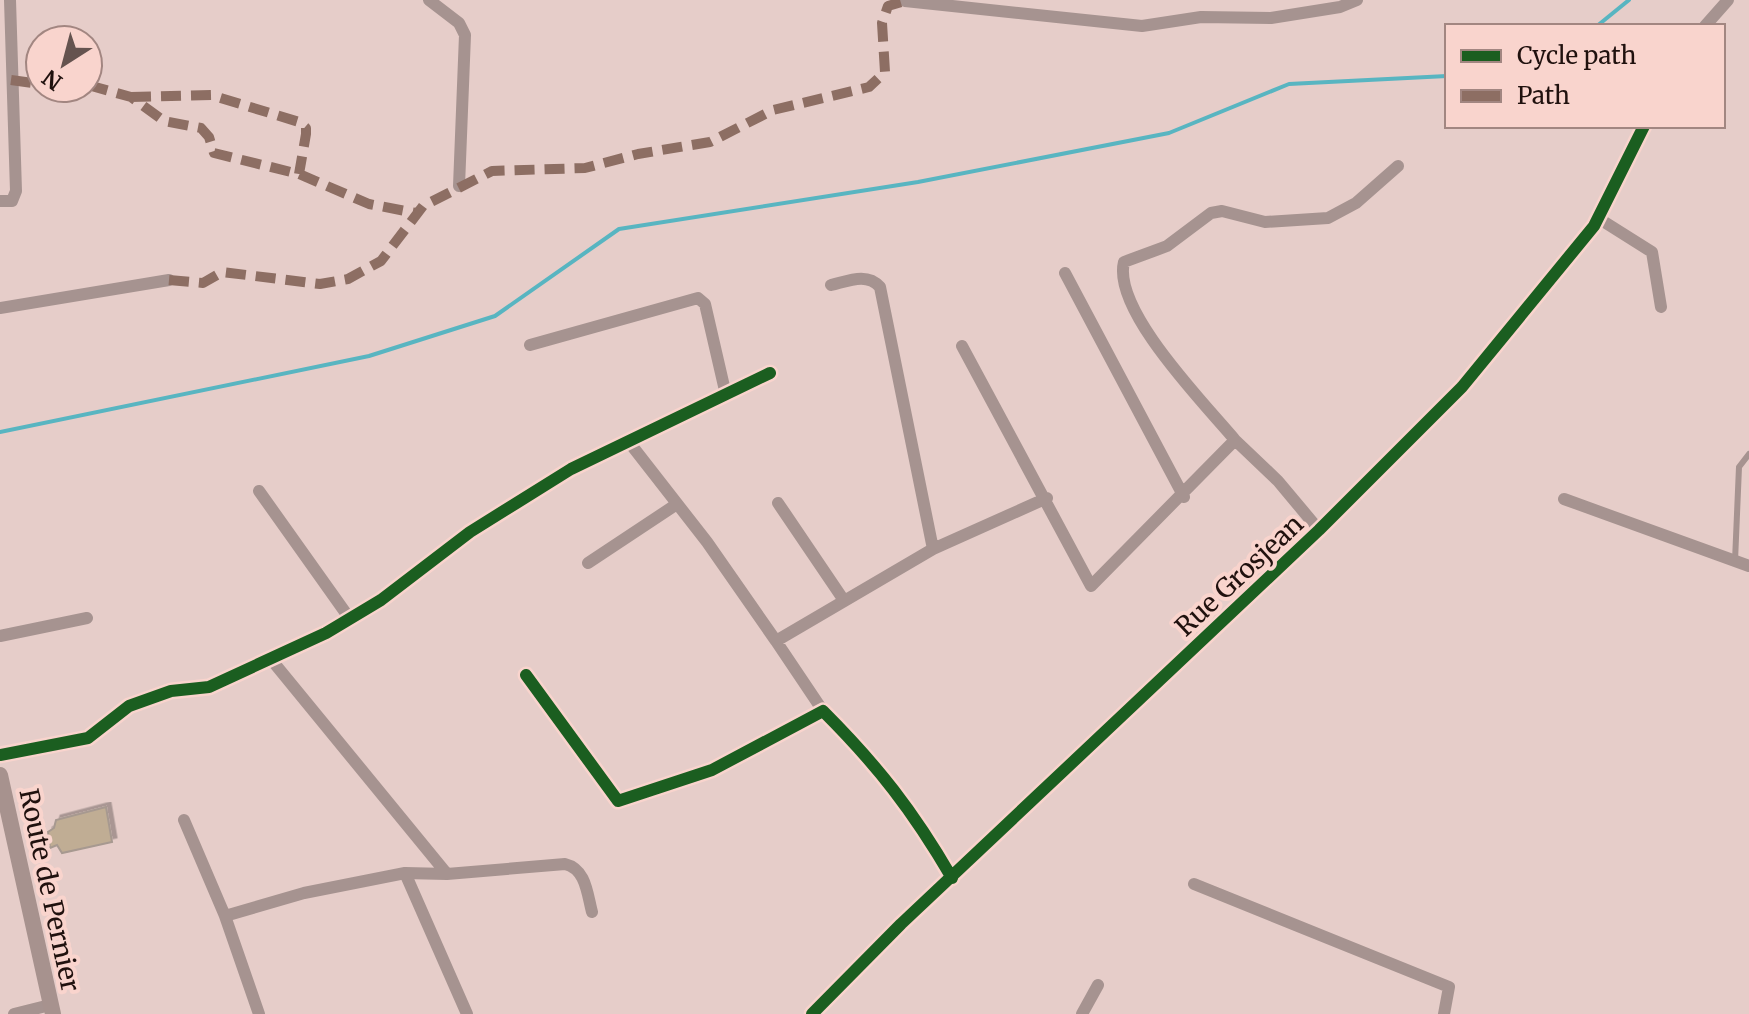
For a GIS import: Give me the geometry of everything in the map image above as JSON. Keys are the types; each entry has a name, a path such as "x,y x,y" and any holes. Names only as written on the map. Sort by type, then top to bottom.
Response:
{"street":[{"path":"0,201 12,201 16,191 10,0"},
{"path":"429,0 459,23 465,35 459,186"},
{"path":"905,1 1142,26 1201,17 1271,18 1340,7 1357,0"},
{"path":"1707,24 1728,0"},
{"name":"Rue Grosjean","path":"812,1014 1319,530 1462,387 1598,218 1643,128"},
{"path":"1319,530 1278,481 1235,440 1144,331 1127,288 1124,262 1167,246 1211,213 1222,211 1265,222 1328,218 1356,203 1398,166"},
{"path":"1598,218 1652,252 1661,307"},
{"path":"1065,273 1184,497"},
{"path":"831,285 869,278 880,287 933,549"},
{"path":"0,308 169,280"},
{"path":"530,345 698,298 705,304 726,395"},
{"path":"962,346 1047,498 1091,586 1184,497 1235,440"},
{"path":"0,755 88,738 129,706 171,691 200,690 350,619 470,532 571,469 770,373"},
{"path":"629,442 776,641 823,711 863,751 914,814 952,878"},
{"path":"259,491 350,619"},
{"path":"776,641 933,549 1047,498"},
{"path":"1564,499 1749,566"},
{"path":"778,503 843,599"},
{"path":"588,563 677,504"},
{"path":"0,636 87,618"},
{"path":"270,658 447,874"},
{"path":"526,675 618,801 712,770 823,711"},
{"name":"Route de Pernier","path":"0,775 52,1010"},
{"path":"184,820 225,916 259,1014"},
{"path":"225,916 304,893 405,873 447,874 565,864 578,870 592,912"},
{"path":"405,873 467,1014"},
{"path":"1194,884 1449,987 1444,1014"},
{"path":"1082,1014 1098,985"},
{"path":"14,1014 52,1010"}],"lane":[{"path":"1735,561 1739,467 1749,454"}],"building":[{"path":"106,807 112,842 62,853 57,845 50,848 48,832 54,828 56,820"}],"waterway":[{"path":"1599,24 1629,0"},
{"path":"0,432 369,356 495,316 619,229 918,182 1169,133 1289,84 1445,76"}],"marked path":[{"path":"169,280 203,283 222,272 320,284 348,279 381,261 423,206 492,171 585,168 638,154 710,142 773,110 869,87 885,72 882,23 888,6 905,1"},
{"path":"11,80 24,82"},
{"path":"104,89 131,97 164,121 201,128 209,137 214,153 299,174 369,204 416,213"},
{"path":"131,97 211,95 299,122 306,128 299,174"}],"cycle path":[{"path":"812,1014 901,924 1319,530 1462,387 1594,226 1643,128"},
{"path":"0,755 88,738 129,706 171,691 209,687 326,633 381,600 470,532 571,469 770,373"},
{"path":"526,675 618,801 712,770 823,711 894,790 952,878"}]}
